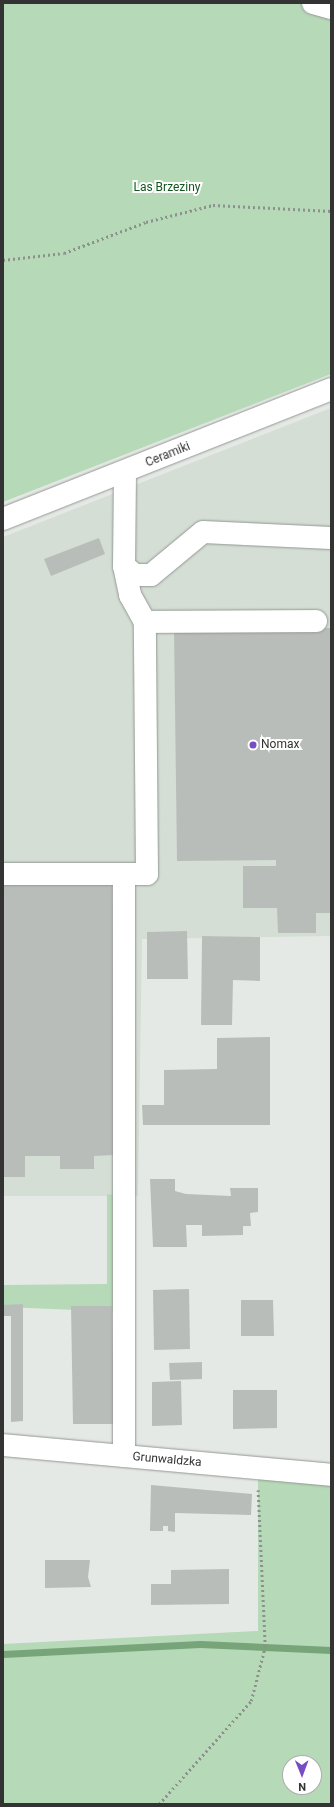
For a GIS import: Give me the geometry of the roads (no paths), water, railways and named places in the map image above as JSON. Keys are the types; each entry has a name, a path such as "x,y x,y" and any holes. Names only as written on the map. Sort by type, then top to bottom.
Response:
{"street":[{"path":"313,3 331,8"},
{"name":"Ceramiki","path":"3,519 125,473 331,389"},
{"path":"3,874 147,874 145,622 130,595 124,566 125,473"},
{"path":"124,566 135,575 151,575 203,532 331,538"},
{"path":"145,622 316,621"},
{"path":"124,874 126,1207 124,1456"},
{"name":"Grunwaldzka","path":"3,1445 331,1475"}],"waterway":[{"path":"3,1654 200,1644 331,1650"}],"place":[{"name":"Nomax","path":"253,745"}],"park label":[{"name":"Las Brzeziny","path":"167,188"}]}
